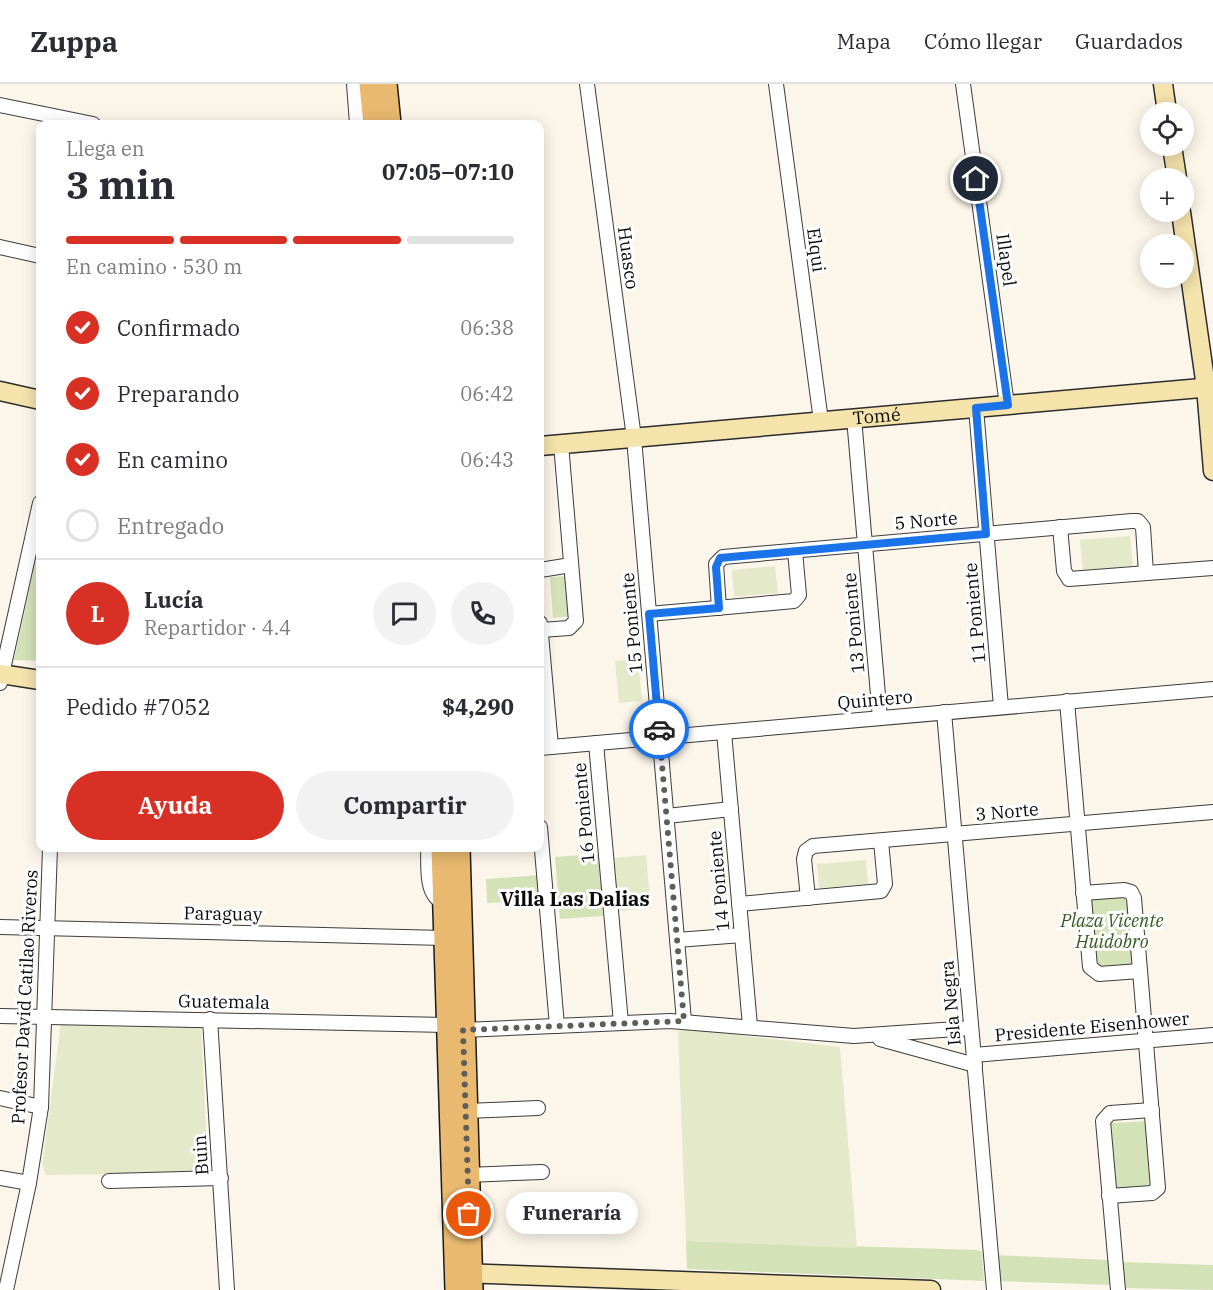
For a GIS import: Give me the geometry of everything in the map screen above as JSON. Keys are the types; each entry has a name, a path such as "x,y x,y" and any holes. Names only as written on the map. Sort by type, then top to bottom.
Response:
{"main road":[{"path":"370,84 374,120"},
{"path":"386,84 390,120"},
{"path":"443,852 452,899 462,1283"},
{"path":"458,852 444,938 465,1111 467,1175 462,1283"}],"street":[{"path":"354,84 357,120"},
{"name":"Huasco","path":"587,84 634,438"},
{"name":"Elqui","path":"776,84 821,421"},
{"name":"Illapel","path":"963,84 1008,405"},
{"path":"1163,84 1166,102"},
{"path":"0,105 73,120"},
{"path":"1183,222 1210,387 1213,471"},
{"path":"0,247 36,255"},
{"name":"Tomé","path":"544,446 1210,387"},
{"path":"0,391 36,399"},
{"name":"11 Poniente","path":"976,408 1001,707"},
{"name":"13 Poniente","path":"854,418 880,718"},
{"name":"15 Poniente","path":"634,438 684,1021"},
{"path":"544,630 568,628 576,621 561,444"},
{"path":"36,521 1,677 36,680"},
{"name":"5 Norte","path":"719,608 716,567 720,558 1060,527 1138,521 1143,527 1146,573"},
{"path":"1060,527 1064,571 1069,579 1213,568"},
{"path":"649,614 791,602 797,598 795,551"},
{"path":"544,569 571,566"},
{"name":"Quintero","path":"546,747 1213,689"},
{"path":"544,700 546,747"},
{"path":"1067,702 1091,970 1099,974 1140,971"},
{"name":"Isla Negra","path":"944,712 994,1290"},
{"name":"14 Poniente","path":"724,732 750,1026"},
{"name":"16 Poniente","path":"596,743 621,1023"},
{"path":"667,816 731,808"},
{"name":"3 Norte","path":"808,898 804,859 806,851 813,846 1213,812"},
{"path":"739,904 881,891 885,884 881,841"},
{"name":"Profesor David Catilao Riveros","path":"4,1287 5,1269 29,1184 41,1107 51,852"},
{"path":"428,852 431,890 452,899"},
{"path":"542,852 557,1026"},
{"path":"1083,893 1125,890 1133,895 1152,1110 1158,1188 1152,1193 1109,1196"},
{"name":"Paraguay","path":"0,927 444,938"},
{"path":"677,940 742,935"},
{"name":"Guatemala","path":"0,1017 210,1019 455,1027"},
{"name":"Buin","path":"210,1019 227,1290"},
{"name":"Presidente Eisenhower","path":"455,1027 684,1021 869,1036 974,1060 1213,1035"},
{"name":"Presidente Eisenhower","path":"869,1036 971,1028"},
{"path":"0,1098 41,1107"},
{"path":"465,1111 538,1108"},
{"path":"1118,1290 1104,1117 1110,1113 1152,1110"},
{"path":"467,1175 542,1172"},
{"path":"0,1178 29,1184"},
{"path":"109,1181 221,1178"},
{"path":"462,1283 931,1290"}],"green space":[{"path":"1130,536 1133,566 1083,570 1080,540"},
{"path":"36,558 36,661 14,660"},
{"path":"775,566 778,593 734,597 732,570"},
{"path":"569,576 573,616 553,618 550,577"},
{"path":"638,659 642,701 619,703 615,661"},
{"path":"599,854 603,916 560,919 555,857"},
{"path":"646,855 651,908 619,911 614,858"},
{"path":"866,860 868,884 819,888 817,864"},
{"path":"541,875 543,900 487,903 486,879"},
{"name":"Plaza Vicente Huidobro","path":"1128,894 1134,965 1097,969 1089,900 1093,896"},
{"path":"61,1023 201,1025 208,1173 46,1175 42,1165"},
{"path":"688,1029 840,1047 857,1248 686,1241 678,1031"},
{"path":"1148,1121 1153,1188 1116,1190 1111,1123"},
{"path":"686,1241 977,1250 982,1252 984,1281 687,1269"},
{"path":"995,1255 1109,1260 1112,1285 997,1281"},
{"path":"1122,1262 1213,1265 1213,1290 1123,1288"}],"way so far":[{"path":"469,1214 463,1030 684,1021 659,729"}],"place":[{"name":"Funeraría","path":"469,1214"}],"district":[{"name":"Villa Las Dalias","path":"575,899"}],"route":[{"path":"659,729 649,614 719,608 716,564 720,558 986,534 976,408 1008,405 976,179"}]}
